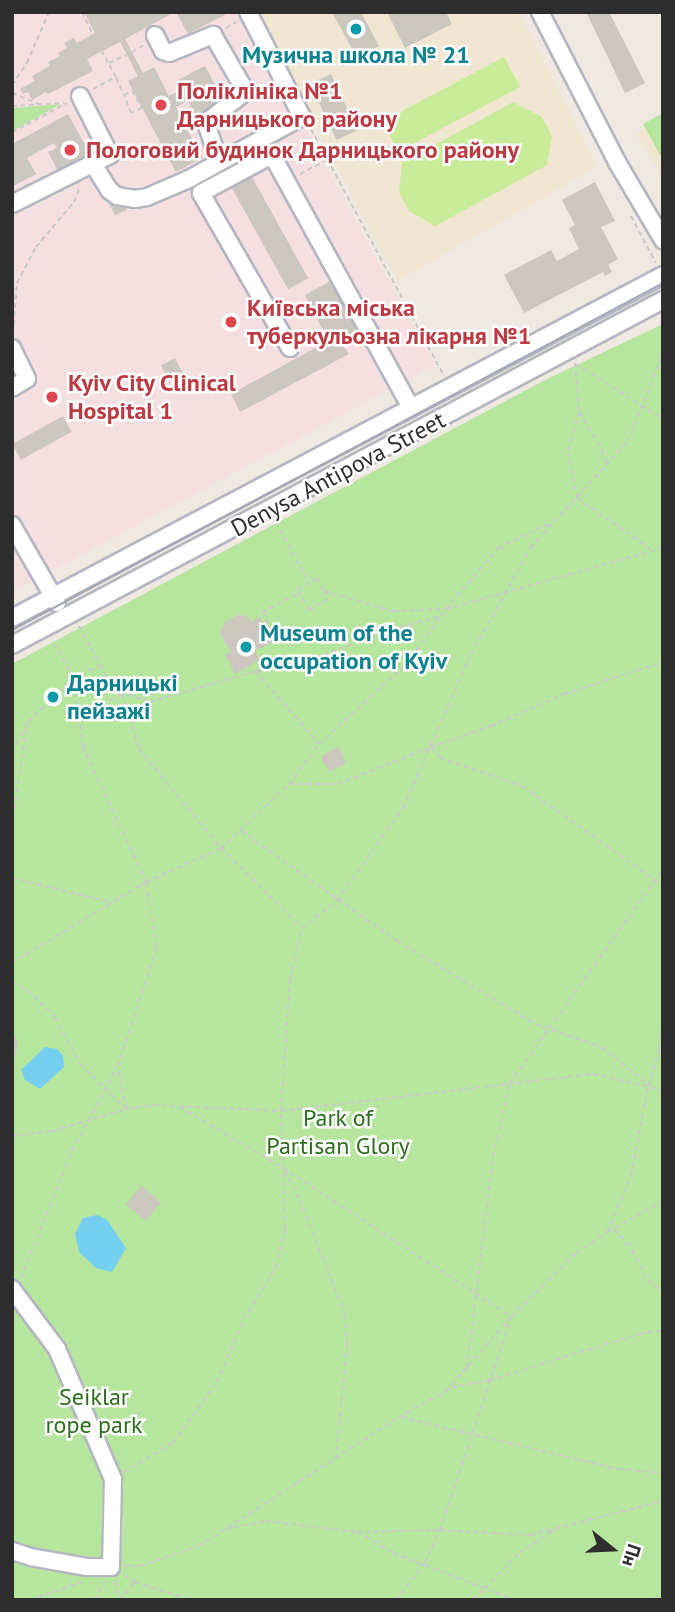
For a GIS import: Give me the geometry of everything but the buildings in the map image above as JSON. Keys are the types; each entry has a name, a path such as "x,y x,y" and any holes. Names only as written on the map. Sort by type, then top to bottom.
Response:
{"street":[{"path":"540,12 617,162 663,240"},
{"path":"90,165 109,190 117,196 135,199 161,192 302,117 249,14"},
{"path":"155,35 163,51 169,53 213,35 243,91 209,120 207,126 219,162"},
{"path":"12,204 108,157 110,152 73,100"},
{"path":"290,348 201,193 272,155 411,408"},
{"name":"Denysa Antipova Street","path":"12,618 663,275"},
{"name":"Denysa Antipova Street","path":"12,645 71,620 663,300"},
{"path":"12,348 27,379 12,388"},
{"path":"12,525 53,596 71,620"},
{"path":"12,1550 31,1557 87,1567 111,1567 113,1479 57,1349 14,1291"}],"path":[{"path":"12,85 27,63 49,12"},
{"path":"82,12 93,34"},
{"path":"213,35 249,14"},
{"path":"102,52 131,113 142,108 132,91 124,95"},
{"path":"108,64 126,55"},
{"path":"12,132 116,77"},
{"path":"12,93 40,104"},
{"path":"12,106 73,100"},
{"path":"302,117 328,160 444,377"},
{"path":"287,181 328,160"},
{"path":"13,334 17,282 36,247 74,202 90,165"},
{"path":"113,1479 173,1443 217,1382 244,1319 276,1267 285,1229 281,1111 290,978 302,928 337,900 404,808 471,654 531,547 628,441 663,354"},
{"path":"575,357 579,412 568,452 577,498 652,550"},
{"path":"575,363 663,419"},
{"path":"579,412 602,450 607,467"},
{"path":"273,516 308,583"},
{"path":"12,961 146,882 220,848 289,784 319,744 406,664 446,609 498,548 553,521"},
{"path":"324,591 393,611 446,609 663,548"},
{"path":"317,578 324,591 328,599 309,610 298,589 317,578"},
{"path":"273,631 262,612 300,592"},
{"path":"71,620 100,665 112,690 150,702 255,671 299,664 384,632 441,616"},
{"path":"14,1291 72,1151 118,1066 156,947 146,882 83,747 74,678 51,637"},
{"path":"289,784 338,784 491,726 565,694 663,662"},
{"path":"12,751 27,722 74,678 100,665"},
{"path":"255,671 319,744"},
{"path":"79,715 122,694"},
{"path":"122,694 139,749 220,848 302,928"},
{"path":"12,826 27,722"},
{"path":"430,747 440,758 522,786 663,886"},
{"path":"240,830 397,941 535,1024 601,1047 648,1085"},
{"path":"467,1368 493,1156 510,1083 663,869"},
{"path":"12,878 112,902"},
{"path":"12,981 34,996 55,1017 80,1064 126,1109"},
{"path":"607,1232 631,1176 648,1085 659,1049 663,1014"},
{"path":"118,1066 126,1109"},
{"path":"12,1136 53,1131 126,1109 179,1107 281,1111 593,1074 663,1090"},
{"path":"179,1107 283,1168 511,1317"},
{"path":"283,1168 300,1200 345,1315 347,1344 335,1458"},
{"path":"451,1387 511,1317 576,1253 607,1232 663,1202"},
{"path":"614,1228 632,1250 648,1280 663,1293"},
{"path":"396,1600 425,1563 440,1530 511,1317"},
{"path":"111,1567 140,1566 200,1546 399,1417 451,1387 490,1380 639,1334 663,1330"},
{"path":"399,1417 618,1469 663,1474"},
{"path":"223,1530 266,1521 357,1532 440,1530 530,1535 655,1503 663,1498"},
{"path":"655,1503 663,1506"},
{"path":"473,1600 519,1553 559,1527"},
{"path":"357,1532 393,1553 425,1563 514,1600"},
{"path":"111,1567 135,1583 191,1600"},
{"path":"95,1600 111,1567"},
{"path":"111,1567 118,1600"},
{"path":"30,1600 89,1578"},
{"path":"118,1600 135,1583"},
{"path":"653,1600 663,1591"}],"shaded area":[{"path":"12,12 255,12 310,121 303,125 435,365 12,592"},
{"path":"255,12 518,12 597,167 397,281"},
{"path":"663,119 663,178 636,134"}],"green space":[{"path":"504,57 520,87 398,152 382,122"},
{"path":"513,102 542,117 552,136 547,165 435,226 409,211 399,192 402,163"},
{"path":"61,104 12,131 12,108"},
{"path":"663,113 663,160 643,124"},
{"name":"Park of Partisan Glory","path":"663,324 663,1600 12,1600 12,664 549,378"}],"water":[{"path":"45,1047 57,1049 63,1056 64,1067 40,1089 25,1080 21,1070"},
{"path":"97,1215 107,1220 126,1248 112,1272 96,1268 79,1252 75,1234 83,1218"}],"tram line":[{"path":"12,630 663,283"}],"place":[{"name":"Музична школа № 21","path":"356,29"},
{"name":"Поліклініка №1 Дарницького району","path":"161,105"},
{"name":"Пологовий будинок Дарницького району","path":"70,150"},
{"name":"Київська міська туберкульозна лікарня №1","path":"231,322"},
{"name":"Kyiv City Clinical Hospital 1","path":"52,397"},
{"name":"Museum of the occupation of Kyiv","path":"246,647"},
{"name":"Дарницькі пейзажі","path":"53,697"}],"park label":[{"name":"Seiklar rope park","path":"94,1411"}]}
